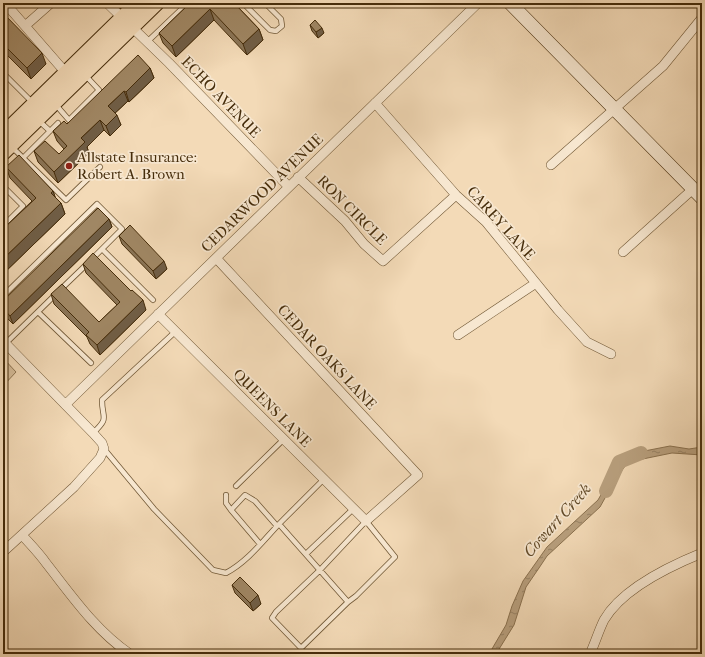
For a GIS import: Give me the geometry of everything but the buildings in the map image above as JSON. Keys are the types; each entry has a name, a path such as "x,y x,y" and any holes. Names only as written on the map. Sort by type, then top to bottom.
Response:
{"main road":[{"path":"3,134 137,3"},
{"path":"5,147 38,120 157,3"}],"street":[{"path":"5,3 66,73"},
{"path":"25,26 51,3"},
{"name":"ECHO AVENUE","path":"107,3 169,63 289,187"},
{"name":"CEDARWOOD AVENUE","path":"66,404 478,3"},
{"path":"510,3 697,193 623,252"},
{"path":"551,165 663,66 702,18"},
{"name":"CAREY LANE","path":"375,103 456,195 486,222 558,310 587,342 611,354"},
{"name":"RON CIRCLE","path":"298,177 344,220 364,244 383,261 456,195"},
{"name":"CEDAR OAKS LANE","path":"216,258 418,475 366,521"},
{"path":"458,335 536,283"},
{"name":"QUEENS LANE","path":"158,314 366,521"},
{"path":"3,552 74,487 103,453 102,443 66,404 4,342"},
{"path":"22,535 46,561 76,602 113,642 130,654"},
{"path":"590,654 605,619 624,597 653,576 702,553"}],"lane":[{"path":"147,42 188,3"},
{"path":"246,4 270,30 276,31 282,26 282,21 265,3"},
{"path":"3,73 34,104"},
{"path":"54,104 69,120 99,90 85,74"},
{"path":"38,120 50,132"},
{"path":"23,158 58,123"},
{"path":"5,147 16,151 66,200 100,167"},
{"path":"3,186 22,206 3,226"},
{"path":"3,296 97,204 122,229 38,312 4,342"},
{"path":"102,249 152,300"},
{"path":"38,312 91,362"},
{"path":"93,433 102,424 104,419 102,400 176,331"},
{"path":"236,486 284,440"},
{"path":"103,453 154,509 213,570 226,573 245,560 324,479"},
{"path":"226,495 226,503 260,544"},
{"path":"231,510 245,495 256,501 306,554 348,602"},
{"path":"306,554 353,509"},
{"path":"366,521 395,557 301,648 272,618 276,612 320,570 366,521"}],"green space":[{"path":"3,358 16,372 3,386"}],"water":[{"name":"Cowart Creek","path":"670,446 689,449 702,447 702,455 672,453 628,462 615,480 600,507 547,556 526,587 514,625 496,654 489,654 506,625 512,606 523,581 547,547 598,500 611,477 629,454"}],"waterway":[{"name":"Cowart Creek","path":"606,491 619,462 641,453"}],"place":[{"name":"Allstate Insurance: Robert A. Brown","path":"69,166"}]}
